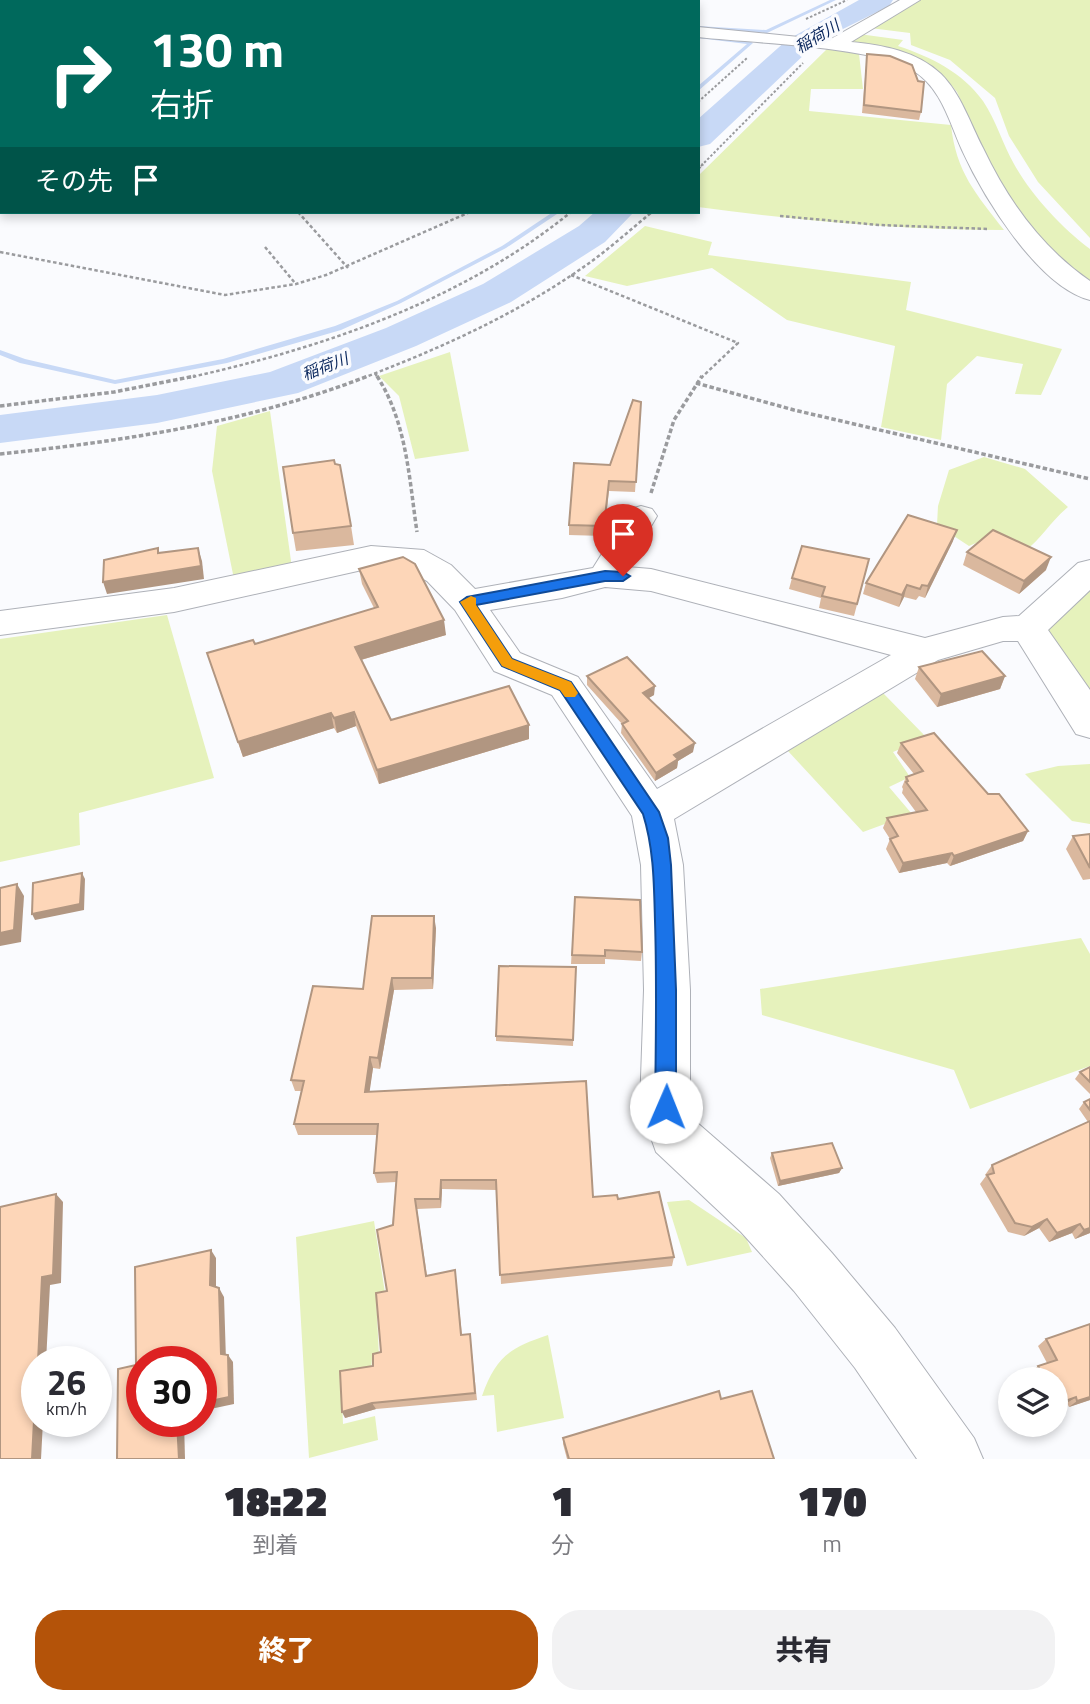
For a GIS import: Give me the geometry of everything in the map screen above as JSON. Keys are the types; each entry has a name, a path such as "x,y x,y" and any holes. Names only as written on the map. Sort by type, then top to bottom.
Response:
{"street":[{"path":"826,45 912,0"},
{"path":"700,32 898,55 934,75 949,92 982,169 1021,229 1049,264 1090,292"},
{"path":"605,576 641,516"},
{"path":"0,623 174,600 371,557 392,556 417,560 439,573 467,602 507,662 565,686 650,812 659,838 662,865 667,990 666,1107 674,1135 760,1213 813,1272 875,1348 953,1459"},
{"path":"650,812 925,650 1003,629 1028,628 1090,570"},
{"path":"467,602 605,576 651,580 925,650"},
{"path":"1028,628 1073,693 1090,724"}],"path":[{"path":"700,100 771,39"},
{"path":"700,167 826,45"},
{"path":"300,214 348,268"},
{"path":"0,252 201,293 225,295 296,284 348,268 466,214"},
{"path":"0,405 125,389 255,364 320,344 443,293 569,214"},
{"path":"0,454 112,440 269,408 375,373 492,321 570,275 649,214"},
{"path":"780,216 879,225 1021,229"},
{"path":"265,247 296,284"},
{"path":"570,275 738,343 696,383 681,403 670,429 648,505 641,516"},
{"path":"375,373 393,401 402,431 414,499 419,551 417,560"},
{"path":"696,383 781,408 993,453 1090,480"}],"green space":[{"path":"920,0 1090,0 1090,238 1038,182 1009,136 995,98 950,60 911,45 910,33 870,28"},
{"path":"859,34 903,40 898,46 945,67 975,91 988,108 1010,157 1029,188 1068,231 1090,249 1090,285 1048,252 991,171 957,92 947,80 922,62 847,44"},
{"path":"827,49 859,54 863,89 811,89 809,111 951,125 957,156 969,182 1004,230 851,224 700,207 700,174"},
{"path":"645,226 712,242 708,255 911,282 906,310 1062,349 1041,395 1015,394 1023,364 977,356 947,384 941,440 881,427 895,346 787,320 712,268 627,286 585,276"},
{"path":"450,352 469,451 415,459 399,396 379,376"},
{"path":"270,411 292,568 234,579 212,471 217,426"},
{"path":"984,457 1025,469 1068,507 1024,552 988,538 969,546 937,525 938,506 949,470"},
{"path":"1090,584 1090,702 1042,630"},
{"path":"167,615 214,778 79,813 80,845 0,862 0,639"},
{"path":"883,693 927,738 893,752 910,777 889,787 912,814 863,832 788,751"},
{"path":"1090,764 1090,824 1072,821 1025,774 1058,766"},
{"path":"1081,938 1090,954 1090,1066 970,1109 954,1070 762,1015 760,989"},
{"path":"689,1200 746,1238 752,1252 687,1266 667,1202"},
{"path":"374,1221 385,1293 376,1295 379,1356 372,1359 371,1370 341,1374 343,1424 375,1416 378,1440 309,1458 296,1237"},
{"path":"548,1335 564,1418 497,1432 494,1395 482,1396 487,1383 506,1356 523,1345"}],"building":[{"path":"867,54 890,56 912,65 918,81 924,82 921,112 864,105"},
{"path":"633,400 641,402 636,482 609,481 604,526 569,525 574,463 610,465"},
{"path":"334,460 335,464 340,465 351,526 293,533 283,467"},
{"path":"908,515 957,530 928,586 922,585 920,589 907,585 902,595 866,583"},
{"path":"993,530 1051,557 1024,581 967,552"},
{"path":"802,546 869,559 857,604 822,596 825,587 792,578"},
{"path":"158,548 158,553 198,548 201,566 103,582 104,560"},
{"path":"403,557 415,564 444,620 355,647 391,720 509,686 529,725 377,770 354,712 334,718 331,713 238,742 207,653 253,640 255,644 378,607 359,569"},
{"path":"982,651 1005,676 941,694 919,667"},
{"path":"627,657 655,686 643,693 695,743 674,755 678,759 656,773 622,724 628,721 587,676"},
{"path":"934,733 988,794 999,794 1028,831 954,856 952,853 903,863 890,839 898,836 887,818 927,810 906,782 906,777 923,771 901,743"},
{"path":"1090,834 1090,868 1073,836"},
{"path":"82,873 80,904 32,914 33,883"},
{"path":"17,884 14,930 0,933 0,888"},
{"path":"575,897 640,900 642,952 605,950 605,956 572,955"},
{"path":"372,916 434,916 432,978 392,978 378,1058 370,1057 365,1092 586,1081 593,1197 617,1195 618,1199 659,1192 674,1257 500,1275 496,1180 441,1180 440,1199 415,1199 426,1276 455,1270 461,1335 470,1334 475,1393 372,1403 342,1412 340,1371 373,1366 373,1354 381,1352 376,1293 387,1291 377,1230 393,1225 397,1172 374,1173 378,1124 294,1124 304,1081 291,1080 313,986 363,989"},
{"path":"499,966 576,967 573,1040 496,1036"},
{"path":"1090,1067 1090,1082 1080,1072"},
{"path":"1090,1099 1090,1110 1084,1102"},
{"path":"1090,1121 1090,1228 1084,1230 1080,1224 1057,1233 1047,1219 1032,1227 1015,1223 987,1175 994,1173 992,1165"},
{"path":"832,1143 842,1168 780,1181 772,1153"},
{"path":"56,1194 53,1275 42,1277 39,1346 21,1346 21,1437 33,1437 32,1459 0,1459 0,1207"},
{"path":"211,1250 210,1285 219,1288 221,1354 228,1355 229,1397 217,1400 217,1346 136,1346 135,1267"},
{"path":"1090,1324 1090,1397 1077,1401 1076,1397 1068,1400 1068,1367 1038,1367 1057,1360 1046,1339"},
{"path":"126,1367 126,1437 178,1437 179,1459 117,1459 118,1369"},
{"path":"719,1391 721,1399 752,1391 774,1459 569,1459 563,1438"}],"waterway":[{"path":"700,27 767,32 834,0"},
{"name":"稲荷川","path":"700,135 797,46 833,23 880,0"},
{"path":"700,37 751,43 700,87"},
{"path":"0,352 23,361 115,382 224,361 338,328 399,302 504,247 554,214"},
{"name":"稲荷川","path":"0,429 157,409 282,383 401,337 497,293 592,234 614,214"}],"slow traffic":[{"path":"471,601 467,602 507,662 536,677 565,686 570,693"}],"route":[{"path":"623,576 605,576 562,587 467,602 507,662 536,677 565,686 650,812 659,838 662,865 667,990 666,1107"}]}
